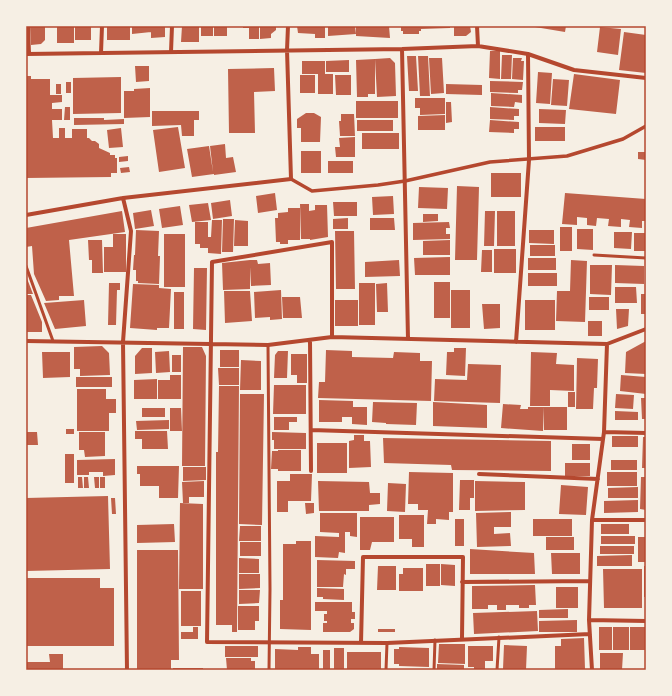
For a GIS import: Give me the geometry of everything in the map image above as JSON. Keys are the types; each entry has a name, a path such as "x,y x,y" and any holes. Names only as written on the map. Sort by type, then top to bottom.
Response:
{"street":[{"path":"28,26 27,54 402,49 478,46 528,54 574,70 646,78"},
{"path":"102,26 102,53"},
{"path":"171,52 172,26"},
{"path":"288,26 287,50 291,179"},
{"path":"477,26 478,46"},
{"path":"402,49 408,339"},
{"path":"516,342 529,160 528,54"},
{"path":"26,215 123,198 291,179 312,191 378,185 405,181 490,162 567,156 623,139 646,126"},
{"path":"123,198 131,231 122,342 127,670"},
{"path":"332,337 332,242 212,262 207,642 387,642 590,634"},
{"path":"26,341 268,345 332,337 607,344 646,329"},
{"path":"310,340 311,471"},
{"path":"592,670 590,581 592,520 604,432 607,344"},
{"path":"311,430 603,439"},
{"path":"604,432 646,433"},
{"path":"479,474 598,480"},
{"path":"592,520 646,520"},
{"path":"361,642 363,557 462,557 462,638"},
{"path":"462,582 590,581"},
{"path":"590,620 646,621"}],"lane":[{"path":"594,255 646,258"},
{"path":"26,266 53,341"},
{"path":"268,345 269,670"},
{"path":"497,670 499,637"},
{"path":"434,670 435,640"},
{"path":"386,670 387,642"}],"building":[{"path":"30,26 45,26 45,40 41,44 31,45"},
{"path":"57,26 74,26 74,43 57,43"},
{"path":"75,26 91,26 91,40 75,40"},
{"path":"107,26 130,26 130,40 107,40"},
{"path":"132,26 151,26 151,32 132,34"},
{"path":"151,26 165,26 165,37 151,38"},
{"path":"182,26 199,26 199,42 181,42"},
{"path":"201,26 213,26 213,36 201,36"},
{"path":"214,26 227,26 227,36 214,36"},
{"path":"243,26 259,26 259,39 249,39 249,28 243,28"},
{"path":"260,26 276,26 276,30 271,34 271,38 260,39"},
{"path":"297,26 325,26 325,38 315,38 315,34 298,33"},
{"path":"328,26 355,26 356,34 328,36"},
{"path":"356,26 389,26 390,38 356,36"},
{"path":"401,26 450,26 450,28 421,29 419,34 403,34 403,31 401,31"},
{"path":"454,26 470,26 471,32 466,36 454,36"},
{"path":"529,26 566,26 565,32"},
{"path":"600,27 621,29 618,55 597,52"},
{"path":"624,32 646,35 646,73 619,70"},
{"path":"490,51 500,51 500,79 489,78"},
{"path":"502,55 512,55 511,79 501,79"},
{"path":"407,56 416,56 418,91 409,91"},
{"path":"418,56 428,56 430,96 420,96"},
{"path":"390,58 395,63 396,96 377,97 375,59"},
{"path":"429,58 442,58 444,93 431,94"},
{"path":"513,58 522,58 521,61 524,61 523,80 512,79"},
{"path":"375,59 375,94 368,94 368,97 357,97 356,60"},
{"path":"349,60 349,72 326,72 326,61"},
{"path":"302,61 325,61 325,74 302,74"},
{"path":"135,66 149,66 149,81 136,82"},
{"path":"274,68 275,91 254,92 255,133 229,133 228,69"},
{"path":"538,72 552,73 550,104 536,103"},
{"path":"318,74 333,74 333,94 318,94"},
{"path":"574,74 620,80 616,114 569,109"},
{"path":"300,75 315,75 315,93 300,93"},
{"path":"335,75 351,75 351,95 336,95"},
{"path":"26,76 31,76 31,79 50,79 50,95 62,95 62,102 52,103 52,109 62,109 62,120 52,120 53,138 59,138 59,128 65,128 65,138 72,138 72,129 87,129 87,138 95,141 99,144 99,148 110,153 110,155 115,155 115,158 117,158 117,173 111,173 111,177 26,178"},
{"path":"121,77 121,113 73,114 73,78"},
{"path":"553,79 569,80 567,106 551,105"},
{"path":"490,81 523,82 522,90 518,90 518,93 490,92"},
{"path":"66,82 71,82 71,93 66,93"},
{"path":"56,84 61,84 61,94 56,94"},
{"path":"446,84 482,85 482,95 446,94"},
{"path":"150,88 150,117 124,118 124,91"},
{"path":"491,93 522,95 522,103 515,102 514,107 491,106"},
{"path":"415,98 445,98 445,114 420,115 420,108 415,108"},
{"path":"356,101 398,101 398,118 356,118"},
{"path":"446,102 451,102 452,122 446,123"},
{"path":"65,107 70,107 70,120 64,120"},
{"path":"490,107 519,109 519,116 514,116 514,120 490,119"},
{"path":"539,109 566,110 565,124 539,123"},
{"path":"152,111 199,111 199,120 194,120 194,136 182,136 181,125 152,126"},
{"path":"306,113 314,113 321,117 320,142 301,142 301,128 297,128 297,119"},
{"path":"341,114 354,114 355,136 340,136 339,121 341,121"},
{"path":"445,115 445,130 418,130 418,116"},
{"path":"74,118 104,118 104,120 124,119 124,124 74,125"},
{"path":"357,120 393,120 393,131 357,131"},
{"path":"490,120 519,122 519,129 514,129 514,133 489,132"},
{"path":"178,127 185,168 159,172 153,130"},
{"path":"535,127 565,127 565,141 535,141"},
{"path":"121,128 123,147 109,148 107,130"},
{"path":"362,133 399,133 399,149 362,149"},
{"path":"355,137 355,157 336,157 335,147 340,147 339,138"},
{"path":"225,144 226,158 233,157 236,172 192,177 187,149 209,146 213,172 210,146"},
{"path":"301,151 321,151 321,173 301,173"},
{"path":"638,152 646,152 646,160 638,159"},
{"path":"128,156 128,161 119,162 119,157"},
{"path":"328,161 353,161 353,173 328,173"},
{"path":"129,167 130,172 121,173 120,168"},
{"path":"491,173 521,173 521,197 491,197"},
{"path":"457,186 479,187 477,260 455,260"},
{"path":"419,187 448,188 447,209 418,208"},
{"path":"275,193 277,210 258,213 256,196"},
{"path":"565,193 646,199 646,221 642,221 642,228 629,227 630,220 621,219 621,227 608,226 609,219 597,218 596,226 587,225 587,218 577,217 577,225 562,224"},
{"path":"393,196 394,214 373,215 372,197"},
{"path":"230,200 232,216 213,219 211,203"},
{"path":"333,202 357,202 357,216 334,216"},
{"path":"208,203 211,220 192,222 189,205"},
{"path":"300,204 309,204 309,211 315,210 315,205 327,205 328,237 310,240 301,239"},
{"path":"180,206 183,225 162,228 159,209"},
{"path":"288,208 300,208 300,240 288,240 288,244 280,244 280,242 276,242 275,218 278,218 278,213 288,212"},
{"path":"151,210 154,226 135,229 133,213"},
{"path":"122,211 125,232 69,240 74,296 59,296 59,300 46,301 34,274 32,246 26,247 26,228"},
{"path":"485,211 495,211 494,246 484,246"},
{"path":"497,211 515,211 515,246 497,246"},
{"path":"423,214 438,214 438,221 423,222"},
{"path":"348,218 348,229 333,229 333,219"},
{"path":"370,218 394,218 395,230 370,230"},
{"path":"223,219 234,219 233,252 222,252"},
{"path":"212,220 222,220 221,254 208,253 208,237 211,237"},
{"path":"235,220 248,221 248,246 234,246"},
{"path":"195,222 208,222 208,248 200,248 200,244 195,244"},
{"path":"449,222 450,228 446,228 446,234 450,234 450,239 413,240 413,223"},
{"path":"560,227 572,227 572,251 560,251"},
{"path":"577,229 593,229 593,250 577,249"},
{"path":"136,230 159,231 159,284 138,283 138,281 136,281 136,270 133,270"},
{"path":"529,230 554,230 554,244 529,243"},
{"path":"335,231 354,231 355,289 336,289"},
{"path":"614,232 632,232 631,249 614,248"},
{"path":"634,233 646,233 646,251 634,251"},
{"path":"113,234 126,234 126,272 104,272 104,247 113,247"},
{"path":"164,234 185,234 185,287 164,287"},
{"path":"88,240 102,240 103,273 92,273 92,260 89,260"},
{"path":"450,240 450,255 423,255 423,241"},
{"path":"530,245 555,245 555,256 530,256"},
{"path":"494,249 516,249 516,273 494,273"},
{"path":"482,250 492,250 492,272 481,272"},
{"path":"450,257 450,275 415,275 414,258"},
{"path":"528,258 556,258 556,270 528,270"},
{"path":"257,260 258,264 270,263 271,285 251,286 250,267 250,289 223,290 222,263"},
{"path":"399,260 400,276 365,277 365,262"},
{"path":"571,260 587,261 585,322 556,321 557,291 570,291"},
{"path":"590,265 612,265 611,295 590,294"},
{"path":"615,265 644,266 644,284 615,283"},
{"path":"194,268 207,268 206,330 193,329"},
{"path":"528,273 557,273 557,286 528,286"},
{"path":"26,276 33,294 26,294"},
{"path":"434,282 450,282 450,318 434,318"},
{"path":"109,283 120,283 120,290 117,290 116,325 108,325"},
{"path":"359,283 375,283 375,325 359,325"},
{"path":"387,283 388,312 377,312 376,284"},
{"path":"133,284 159,285 159,288 171,289 169,328 157,328 157,330 130,328"},
{"path":"615,287 636,287 637,303 615,303"},
{"path":"281,290 282,319 270,320 270,317 255,318 254,292"},
{"path":"451,290 470,290 470,328 451,328"},
{"path":"224,291 250,291 252,321 225,323"},
{"path":"174,292 184,292 184,329 174,329"},
{"path":"641,294 646,294 646,314 641,314"},
{"path":"26,295 31,295 42,322 42,332 26,332"},
{"path":"282,297 300,297 302,318 283,318"},
{"path":"589,297 609,297 609,310 589,310"},
{"path":"84,300 86,326 55,329 44,303"},
{"path":"335,300 358,300 358,326 335,326"},
{"path":"525,300 555,300 555,330 525,330"},
{"path":"482,304 500,304 500,328 484,329"},
{"path":"616,309 629,309 628,326 617,329"},
{"path":"588,321 602,321 602,336 588,336"},
{"path":"646,341 646,374 625,373 626,352"},
{"path":"102,346 109,353 110,375 80,376 80,369 74,369 74,347"},
{"path":"183,347 202,347 206,356 205,466 182,466"},
{"path":"142,348 152,348 152,373 135,374 135,356"},
{"path":"454,348 466,348 465,376 446,375 447,352 454,352"},
{"path":"220,350 239,350 239,367 220,367"},
{"path":"326,350 352,351 352,357 393,358 394,352 420,353 420,361 432,361 431,401 318,398 319,382 325,382"},
{"path":"169,351 170,372 156,373 155,352"},
{"path":"278,351 288,351 287,378 274,378 275,355"},
{"path":"42,352 70,352 70,377 43,378"},
{"path":"531,352 557,353 556,364 574,365 574,391 550,390 550,406 530,406"},
{"path":"291,354 307,354 307,383 297,383 297,375 291,375"},
{"path":"172,355 181,355 181,372 172,372"},
{"path":"577,358 598,359 597,388 594,388 593,409 576,409"},
{"path":"241,360 261,361 261,390 240,390"},
{"path":"468,364 501,365 500,403 434,401 435,379 467,380"},
{"path":"218,368 239,368 239,385 219,385"},
{"path":"170,375 181,375 181,399 158,399 158,380 170,380"},
{"path":"621,375 646,377 646,394 620,391"},
{"path":"76,377 112,377 112,387 76,387"},
{"path":"157,379 157,399 134,399 134,380"},
{"path":"274,385 306,385 306,414 273,414"},
{"path":"219,386 239,386 237,632 232,632 232,625 216,625 216,452 218,452"},
{"path":"77,389 106,389 106,399 116,399 116,413 109,413 109,431 77,431"},
{"path":"568,392 575,392 575,407 568,407"},
{"path":"240,394 264,394 262,525 239,524"},
{"path":"616,394 634,395 633,409 615,408"},
{"path":"641,398 646,398 646,419 642,419"},
{"path":"319,400 353,401 353,407 367,407 367,425 352,424 352,417 342,417 342,422 319,422"},
{"path":"373,402 417,403 416,425 372,422"},
{"path":"433,402 487,405 487,428 433,426"},
{"path":"503,404 521,405 520,409 528,409 528,407 544,407 543,431 501,428"},
{"path":"544,407 567,407 567,430 544,430"},
{"path":"142,408 165,408 165,417 142,417"},
{"path":"170,408 181,408 182,431 170,431"},
{"path":"615,411 638,412 638,420 615,420"},
{"path":"274,417 297,417 297,422 289,422 289,430 274,430"},
{"path":"169,420 169,429 137,430 136,421"},
{"path":"66,429 74,429 74,434 66,434"},
{"path":"135,431 167,431 168,449 142,449 142,439 135,439"},
{"path":"26,432 37,432 38,445 26,445"},
{"path":"79,432 105,432 105,456 85,457 84,450 79,450"},
{"path":"272,432 306,433 306,449 274,449"},
{"path":"354,435 364,435 364,441 370,441 371,467 349,468 349,441 354,440"},
{"path":"612,436 638,436 638,447 612,447"},
{"path":"643,437 646,437 646,468 642,468"},
{"path":"383,438 551,441 551,471 452,470 451,465 384,463"},
{"path":"317,443 347,443 347,473 317,473"},
{"path":"572,444 590,444 590,460 572,460"},
{"path":"301,450 301,471 278,471 278,469 271,469 272,451"},
{"path":"65,454 74,454 74,483 65,483"},
{"path":"115,459 115,475 103,476 103,472 89,472 89,475 77,475 77,460"},
{"path":"611,460 637,460 637,470 611,470"},
{"path":"565,463 590,463 590,476 565,476"},
{"path":"137,466 179,466 178,498 159,498 159,486 140,486 140,474 137,474"},
{"path":"183,467 206,467 206,480 183,481"},
{"path":"409,472 453,473 453,512 449,512 449,520 436,519 436,524 427,524 428,510 418,510 418,504 408,504"},
{"path":"607,472 637,472 637,486 607,486"},
{"path":"290,474 312,474 311,501 288,501 288,512 277,512 277,481 290,481"},
{"path":"78,477 82,477 83,488 78,488"},
{"path":"84,477 88,477 89,488 84,488"},
{"path":"94,477 99,477 99,488 95,488"},
{"path":"100,477 105,477 105,488 100,488"},
{"path":"641,477 646,477 646,510 640,509"},
{"path":"460,480 474,480 474,498 470,498 470,510 459,510"},
{"path":"204,481 204,497 189,497 189,503 183,503 182,482"},
{"path":"318,481 369,482 370,493 380,493 380,504 369,505 369,511 319,511"},
{"path":"475,481 525,482 525,510 475,511"},
{"path":"388,483 406,484 405,512 387,511"},
{"path":"561,485 588,487 586,515 559,514"},
{"path":"638,487 638,498 608,498 608,488"},
{"path":"108,496 110,569 26,571 26,498"},
{"path":"111,498 115,498 116,514 112,514"},
{"path":"638,500 638,512 604,513 604,501"},
{"path":"180,503 203,504 203,589 179,589"},
{"path":"305,503 314,503 314,513 306,514"},
{"path":"511,512 511,527 494,527 494,534 510,533 511,546 477,547 476,513"},
{"path":"320,513 357,513 357,537 350,536 350,532 345,532 345,553 339,552 338,558 315,557 315,536 339,537 339,533 320,532"},
{"path":"399,515 424,515 424,547 412,547 412,539 399,539"},
{"path":"360,517 394,517 394,542 372,542 370,550 360,550"},
{"path":"455,519 464,519 464,546 455,546"},
{"path":"533,519 572,519 572,536 533,536"},
{"path":"174,524 175,542 137,543 137,525"},
{"path":"601,524 629,524 629,534 601,534"},
{"path":"240,526 261,526 261,541 239,541"},
{"path":"601,536 635,536 635,544 601,544"},
{"path":"546,537 574,537 574,550 546,550"},
{"path":"638,537 646,537 646,562 638,562"},
{"path":"296,541 311,541 311,630 280,629 280,600 283,600 283,544 296,544"},
{"path":"240,542 261,542 261,556 240,556"},
{"path":"600,546 634,546 634,554 600,554"},
{"path":"470,549 534,553 535,574 470,574"},
{"path":"137,550 178,550 179,660 171,660 171,670 137,670"},
{"path":"551,553 580,553 580,574 552,574"},
{"path":"632,555 632,566 597,566 597,556"},
{"path":"239,558 259,559 259,573 239,573"},
{"path":"317,560 355,561 355,569 346,569 343,587 317,587"},
{"path":"426,564 440,564 440,586 426,586"},
{"path":"441,564 455,565 455,586 441,585"},
{"path":"378,566 396,566 396,590 377,590"},
{"path":"644,566 646,566 646,597 644,597"},
{"path":"403,568 423,568 423,591 399,591 399,574 403,574"},
{"path":"603,569 642,569 642,608 604,608"},
{"path":"239,574 260,574 260,588 239,589"},
{"path":"26,578 100,578 100,588 114,588 114,646 27,646"},
{"path":"535,585 536,605 529,605 529,608 519,608 519,605 506,605 506,610 497,610 497,605 488,605 488,609 472,609 472,586"},
{"path":"556,587 578,587 578,608 556,608"},
{"path":"317,588 344,589 344,600 323,599 323,597 317,597"},
{"path":"239,590 260,590 259,603 239,604"},
{"path":"181,591 201,591 201,626 181,626"},
{"path":"315,602 352,602 352,612 355,612 355,619 351,619 351,623 354,623 354,629 350,632 323,632 323,623 327,623 327,621 324,621 324,614 327,614 327,611 315,611"},
{"path":"238,606 259,606 259,621 255,621 255,630 238,630"},
{"path":"568,609 568,618 539,618 539,610"},
{"path":"537,611 538,631 474,634 473,613"},
{"path":"577,620 577,632 539,632 539,621"},
{"path":"193,627 198,627 198,639 181,639 181,632 193,632"},
{"path":"599,627 612,627 612,650 599,650"},
{"path":"613,627 629,627 629,650 613,650"},
{"path":"630,627 645,627 645,650 630,650"},
{"path":"378,629 395,629 395,632 378,632"},
{"path":"584,638 585,669 555,670 555,646 561,646 561,639"},
{"path":"439,644 465,644 465,664 438,663"},
{"path":"504,645 527,646 526,670 503,669"},
{"path":"225,646 258,646 258,657 225,657"},
{"path":"468,646 493,646 493,661 485,661 485,670 474,670 474,667 468,667"},
{"path":"298,647 311,647 311,654 319,654 319,670 275,670 275,649 298,650"},
{"path":"399,647 429,648 429,667 399,666 399,664 394,664 394,649 399,649"},
{"path":"334,648 344,648 344,670 334,670"},
{"path":"323,650 330,650 330,670 323,670"},
{"path":"347,652 381,652 381,670 347,670"},
{"path":"600,653 623,653 622,670 600,670"},
{"path":"49,654 63,654 63,670 26,670 26,662 50,662"},
{"path":"226,658 251,658 251,661 255,661 255,670 227,670"},
{"path":"437,664 464,665 464,670 437,670"},
{"path":"173,668 203,668 203,670 173,670"}]}
